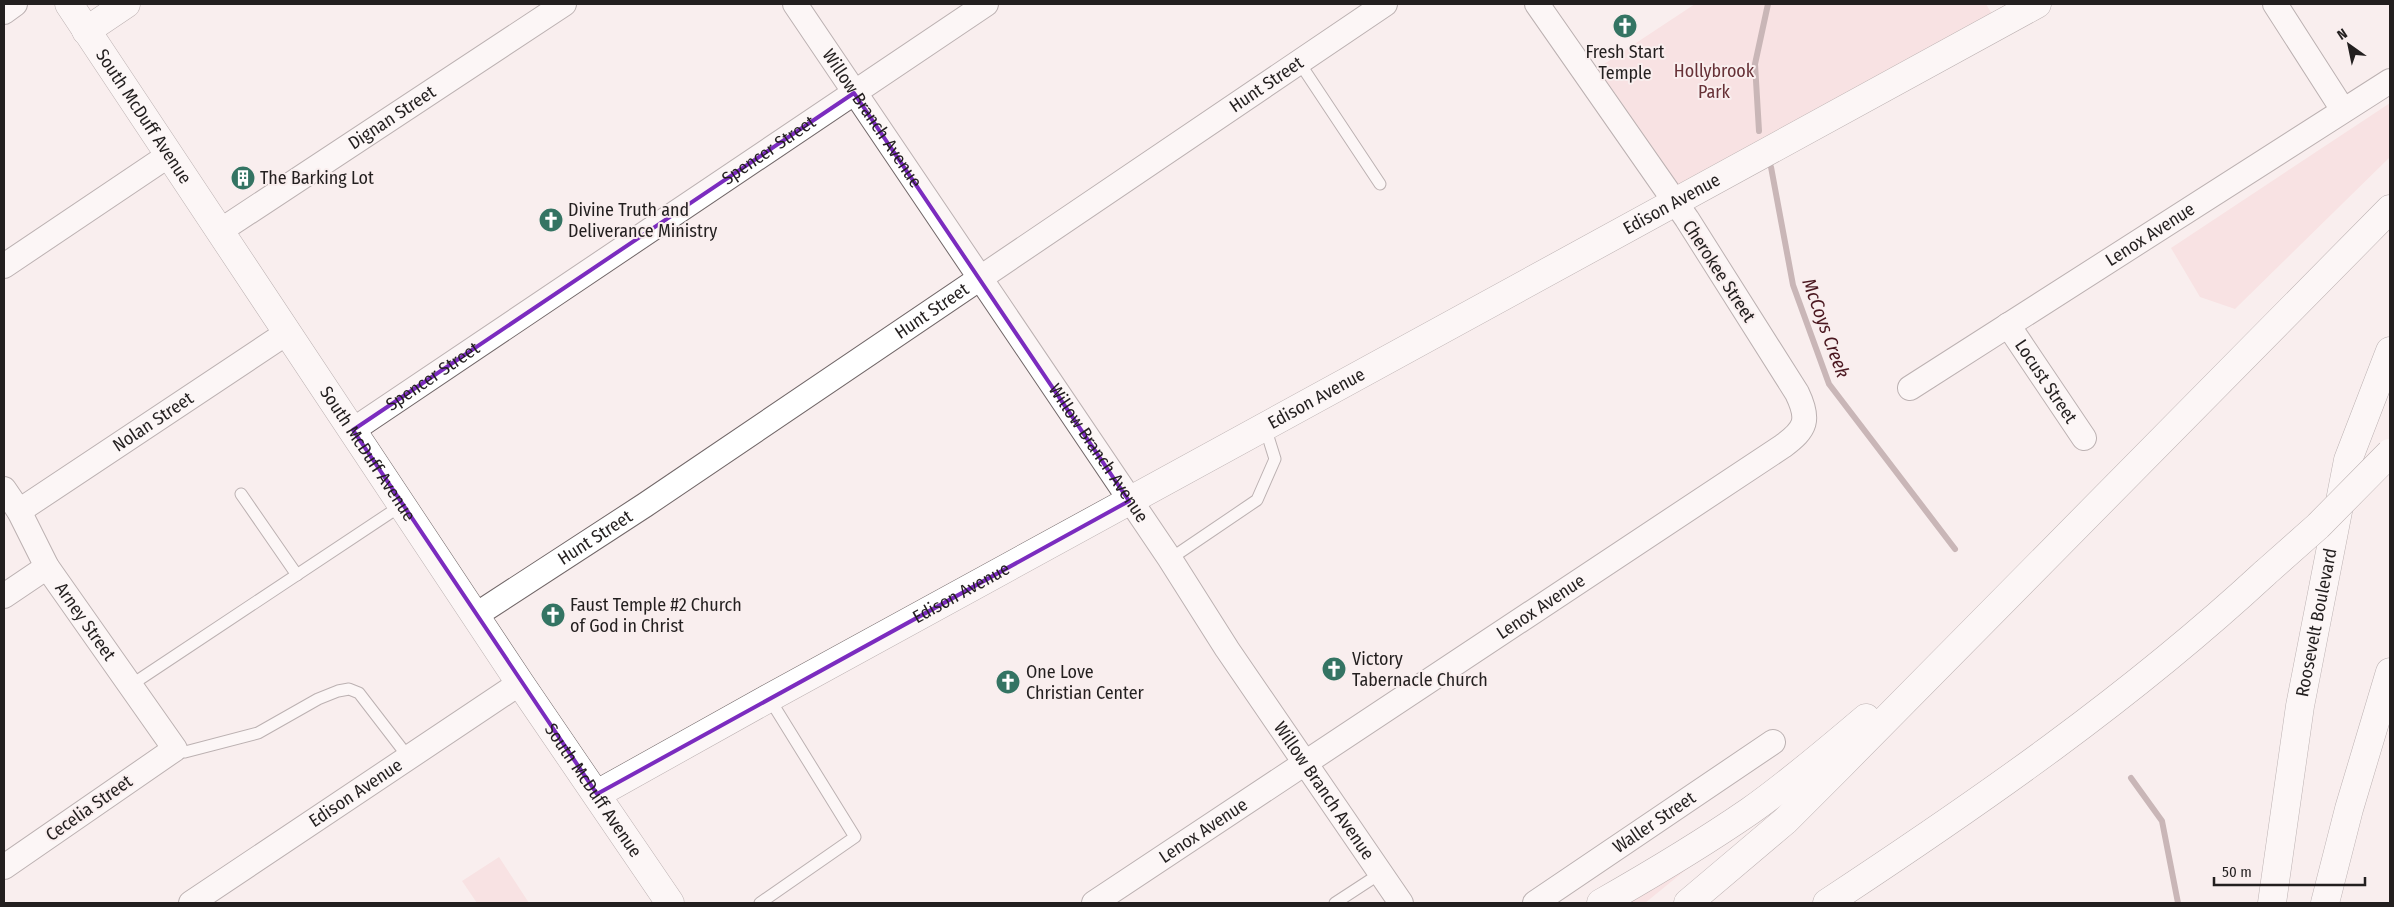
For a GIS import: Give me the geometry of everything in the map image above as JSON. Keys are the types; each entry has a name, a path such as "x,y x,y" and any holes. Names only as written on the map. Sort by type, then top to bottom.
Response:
{"main road":[{"name":"South McDuff Avenue","path":"68,4 520,683 597,794 664,901"},
{"path":"86,31 126,4"},
{"name":"Edison Avenue","path":"597,794 768,698 2037,4"},
{"path":"1688,903 1785,821 2390,209"},
{"name":"Roosevelt Boulevard","path":"2272,903 2300,706 2348,460 2390,351"},
{"path":"1827,903 2004,783 2146,677 2205,628 2318,526 2390,453"},
{"path":"1601,903 1668,865 1751,810 1806,768 1992,613"},
{"path":"2326,903 2349,809 2390,672"},
{"path":"1849,903 1888,863"}],"street":[{"path":"4,12 15,4"},
{"name":"Dignan Street","path":"220,232 564,4"},
{"name":"Willow Branch Avenue","path":"795,4 1170,559 1227,649 1307,763 1401,903"},
{"name":"Spencer Street","path":"353,430 986,4"},
{"name":"Hunt Street","path":"476,615 644,505 1385,4"},
{"name":"Cherokee Street","path":"1536,4 1674,203 1797,393 1804,406 1806,420"},
{"path":"2275,4 2343,110"},
{"name":"Lenox Avenue","path":"1910,388 2390,81"},
{"path":"4,266 169,155"},
{"name":"Locust Street","path":"2008,324 2084,438"},
{"name":"Nolan Street","path":"19,511 288,332"},
{"name":"Lenox Avenue","path":"1094,903 1783,446 1798,435 1806,420"},
{"name":"Arney Street","path":"4,489 19,511 47,567 175,749"},
{"path":"4,596 47,567"},
{"name":"Edison Avenue","path":"191,903 520,683"},
{"name":"Waller Street","path":"1536,903 1773,742"},
{"name":"Cecelia Street","path":"4,867 175,749"}],"lane":[{"path":"1299,62 1380,184"},
{"path":"1170,559 1257,500 1275,459 1265,427"},
{"path":"241,494 297,575"},
{"path":"131,685 402,505"},
{"path":"175,749 186,752 258,733 318,699 338,691 349,690 359,694 409,758"},
{"path":"760,903 855,837 768,698"},
{"path":"1335,903 1381,873"}],"highlighted area":[{"path":"854,93 1129,501 597,794 353,430"}],"green space":[{"name":"Hollybrook Park","path":"1695,4 1986,4 1992,14 1672,189 1592,72"},
{"path":"2390,103 2390,157 2235,309 2200,297 2171,248"},
{"path":"1720,842 1645,903 1618,903"},
{"path":"499,857 529,903 477,903 462,881"}],"waterway":[{"name":"McCoys Creek","path":"1759,131 1755,64 1768,4"},
{"name":"McCoys Creek","path":"1771,167 1793,285 1829,384 1955,549"},
{"name":"McCoys Creek","path":"2131,778 2162,821 2178,903"}],"place":[{"name":"Fresh Start Temple","path":"1625,26"},
{"name":"The Barking Lot","path":"243,178"},
{"name":"Divine Truth and Deliverance Ministry","path":"551,220"},
{"name":"Faust Temple #2 Church of God in Christ","path":"553,615"},
{"name":"Victory Tabernacle Church","path":"1334,669"},
{"name":"One Love Christian Center","path":"1008,682"}]}
